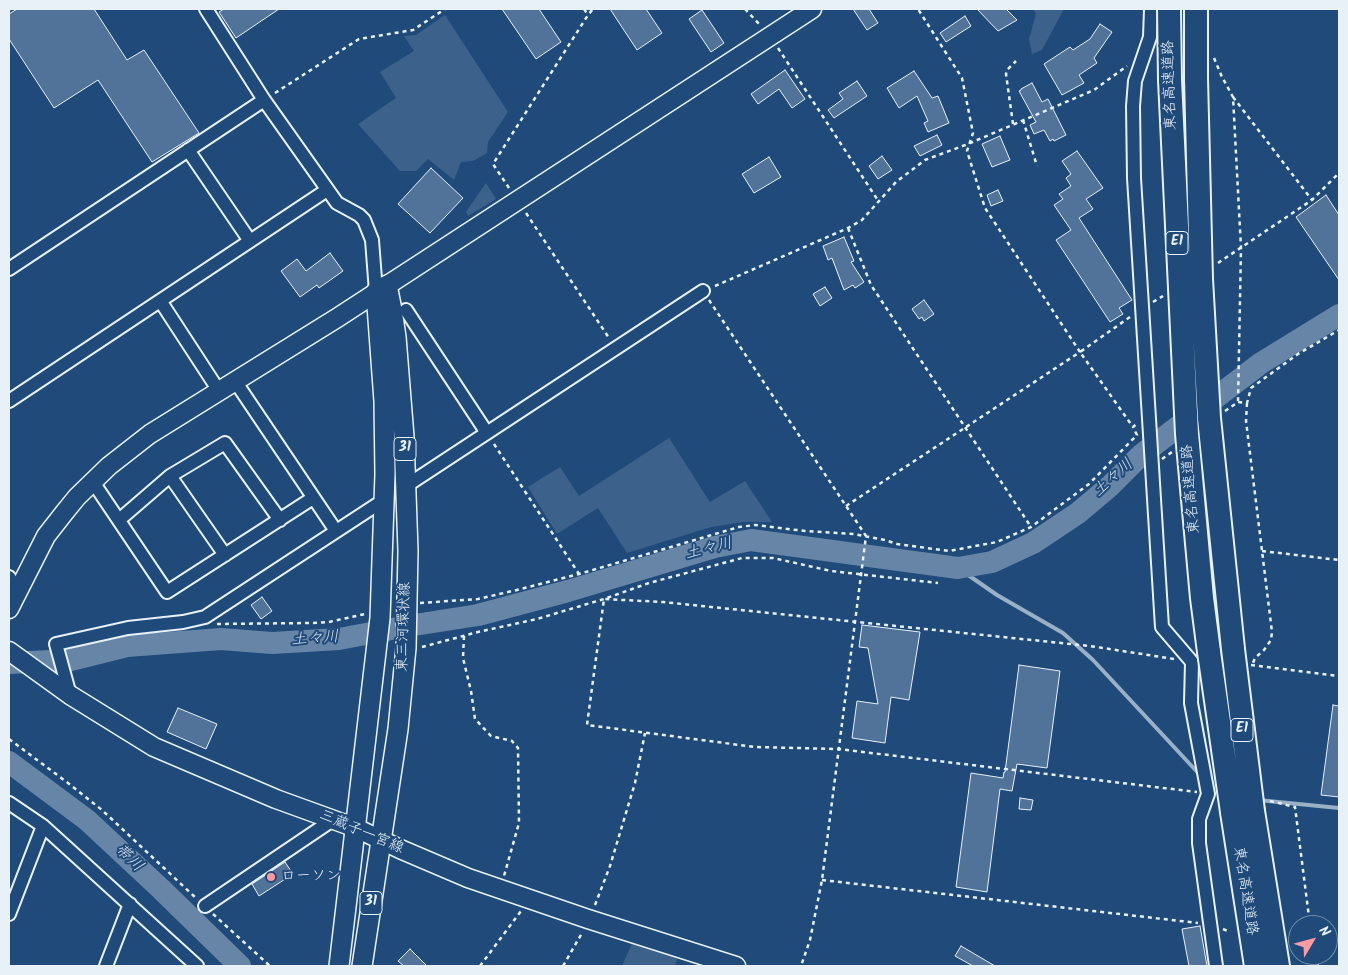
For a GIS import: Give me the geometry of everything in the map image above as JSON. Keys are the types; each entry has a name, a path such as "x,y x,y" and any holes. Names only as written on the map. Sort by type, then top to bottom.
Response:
{"highway":[{"name":"東名高速道路","path":"1169,9 1170,80 1187,434 1202,598 1201,657 1251,808 1278,966"},
{"name":"東名高速道路","path":"1196,9 1201,278 1208,389 1217,414 1239,657 1251,808 1256,966"}],"main road":[{"name":"東三河環状線","path":"362,966 398,729 406,650 408,551 406,486 396,337 392,310 382,289"},
{"name":"東三河環状線","path":"339,966 380,615 384,500 382,289"}],"street":[{"path":"206,9 264,100 327,190 337,203 359,214 364,220 370,234 382,289"},
{"path":"9,609 13,583 68,508 109,466 150,434 382,289 812,9"},
{"path":"1151,9 1150,37 1135,81 1133,106 1134,178 1162,627 1201,657 1191,703 1208,794 1200,819 1199,843 1216,966"},
{"path":"9,269 264,100"},
{"path":"188,150 250,241"},
{"path":"9,401 161,302 327,190"},
{"path":"406,486 703,291"},
{"path":"161,302 219,391"},
{"path":"406,310 487,433"},
{"path":"235,381 336,531"},
{"path":"118,520 170,476 225,443 280,520"},
{"path":"170,476 225,555"},
{"path":"92,482 167,592 313,498"},
{"path":"70,695 56,644 128,628 183,622 205,616 384,500"},
{"name":"三蔵子一宮線","path":"9,651 70,695 154,747 276,799 356,828 468,878 588,919 736,966"},
{"path":"9,803 43,826 197,966"},
{"path":"205,906 334,819"},
{"path":"9,914 43,826"},
{"path":"106,966 130,904"}],"path":[{"path":"264,100 359,39 413,30 445,9"},
{"path":"584,9 588,14"},
{"path":"593,9 493,164 616,348"},
{"path":"745,9 770,35 879,202"},
{"path":"406,609 478,599 579,574 739,527 755,525 866,536 897,544 949,551 997,542 1031,527 1089,484 1137,436 1133,427 1080,352 984,208 967,151 973,133 962,78 918,9"},
{"path":"866,536 703,291 848,228 862,220 896,182 925,160 968,144 1094,90 1145,53"},
{"path":"1214,53 1218,69 1233,96 1312,200"},
{"path":"1013,124 1006,74 1007,70 1016,62"},
{"path":"1233,96 1241,248 1238,402"},
{"path":"1023,120 1037,166"},
{"path":"1215,266 1312,200 1339,173"},
{"path":"848,228 871,285 1031,527"},
{"path":"846,506 1080,352 1142,308 1163,296"},
{"path":"1252,665 1255,658 1271,640 1272,632 1246,421 1247,403 1251,388 1298,354 1339,330"},
{"path":"1217,414 1238,402 1247,403"},
{"path":"1133,427 1150,415"},
{"path":"487,433 579,574"},
{"path":"801,966 810,940 822,880 866,536"},
{"path":"1262,551 1339,560"},
{"path":"406,650 537,619 649,583 742,558 773,558 832,571 938,583"},
{"path":"604,599 663,602 1201,657"},
{"path":"604,599 587,725 756,747 838,749 1208,794"},
{"path":"215,624 328,622 351,616 380,615"},
{"path":"464,636 463,658 475,719 491,736 512,741 518,748 519,824 500,889"},
{"path":"1239,657 1252,665 1339,676"},
{"path":"562,966 576,944 594,908 610,866 636,783 645,733"},
{"path":"9,740 102,810 270,966"},
{"path":"1251,808 1295,807 1309,915"},
{"path":"822,880 1209,924 1230,932"},
{"path":"480,966 529,899"}],"shaded area":[{"path":"1033,9 1064,9 1042,50 1032,54 1029,39 1036,14"},
{"path":"445,15 508,112 488,142 487,153 473,161 461,162 454,180 428,159 416,171 400,171 358,124 396,98 380,72 414,51 404,36 416,35"},
{"path":"486,183 496,199 468,216 466,212"},
{"path":"669,438 710,502 745,481 772,522 743,522 711,527 627,553 598,508 557,534 528,487 560,467 579,496"},
{"path":"633,941 678,955 675,966 622,966"}],"building":[{"path":"17,9 94,9 127,60 144,50 199,133 152,162 98,80 54,108 9,39 9,14"},
{"path":"224,9 279,9 236,38 219,12"},
{"path":"502,9 539,9 561,42 536,59"},
{"path":"610,9 646,9 662,33 637,50"},
{"path":"853,9 869,9 878,23 867,30"},
{"path":"977,9 1006,9 1017,20 998,31"},
{"path":"702,10 724,43 711,52 689,19"},
{"path":"965,16 971,26 946,42 940,33"},
{"path":"1100,24 1112,32 1094,58 1097,63 1079,75 1084,83 1062,95 1044,64 1070,47 1073,50 1090,39"},
{"path":"785,70 805,99 792,108 779,89 758,104 751,94"},
{"path":"914,71 932,98 938,96 949,123 928,132 924,123 928,121 917,96 899,108 887,88"},
{"path":"857,81 867,96 834,118 828,110 843,99 839,93"},
{"path":"1032,83 1042,102 1048,99 1066,135 1050,141 1044,130 1034,134 1030,125 1036,122 1019,91"},
{"path":"937,135 942,145 920,156 914,146"},
{"path":"1000,136 1010,160 992,167 982,144"},
{"path":"1077,151 1103,188 1086,199 1093,209 1079,218 1132,300 1119,308 1123,314 1110,322 1056,240 1071,230 1054,205 1063,199 1059,194 1071,186 1066,178 1071,174 1062,161"},
{"path":"882,156 892,170 878,179 869,166"},
{"path":"769,157 781,177 754,193 742,174"},
{"path":"431,168 463,198 430,233 398,204"},
{"path":"998,190 1003,201 991,206 987,195"},
{"path":"1326,195 1339,215 1339,280 1296,217"},
{"path":"844,237 854,261 851,262 864,282 855,288 853,285 844,290 832,258 828,260 823,246"},
{"path":"330,253 343,271 319,288 317,285 300,297 281,271 297,259 306,271"},
{"path":"825,287 832,298 820,306 813,294"},
{"path":"924,300 934,314 924,321 922,317 919,319 912,309"},
{"path":"262,597 272,611 261,619 251,605"},
{"path":"862,625 920,632 909,700 891,697 885,743 852,738 857,701 878,704 868,648 859,647"},
{"path":"1019,665 1060,671 1047,768 1017,764 1012,791 1000,789 987,892 956,887 971,773 1003,778"},
{"path":"1333,705 1339,706 1339,797 1321,795"},
{"path":"178,708 217,724 206,749 167,732"},
{"path":"1020,798 1033,800 1031,810 1019,809"},
{"name":"ローソン","path":"285,862 293,874 259,896 252,884"},
{"path":"1200,926 1207,966 1189,966 1182,929"},
{"path":"961,946 995,966 973,966 955,956"},
{"path":"410,949 427,966 404,966 398,961"}],"waterway":[{"name":"土々川","path":"9,663 71,660 127,646 221,639 272,643 339,639 478,615 568,591 715,547 751,540 958,568 992,562 1033,543 1078,513 1110,486 1141,455 1261,363 1339,315"},
{"path":"958,568 997,595 1063,633 1093,660 1201,776"},
{"name":"帯川","path":"9,762 87,820 240,966"},
{"path":"1258,800 1339,808"}],"place":[{"name":"ローソン","path":"271,877"}]}
